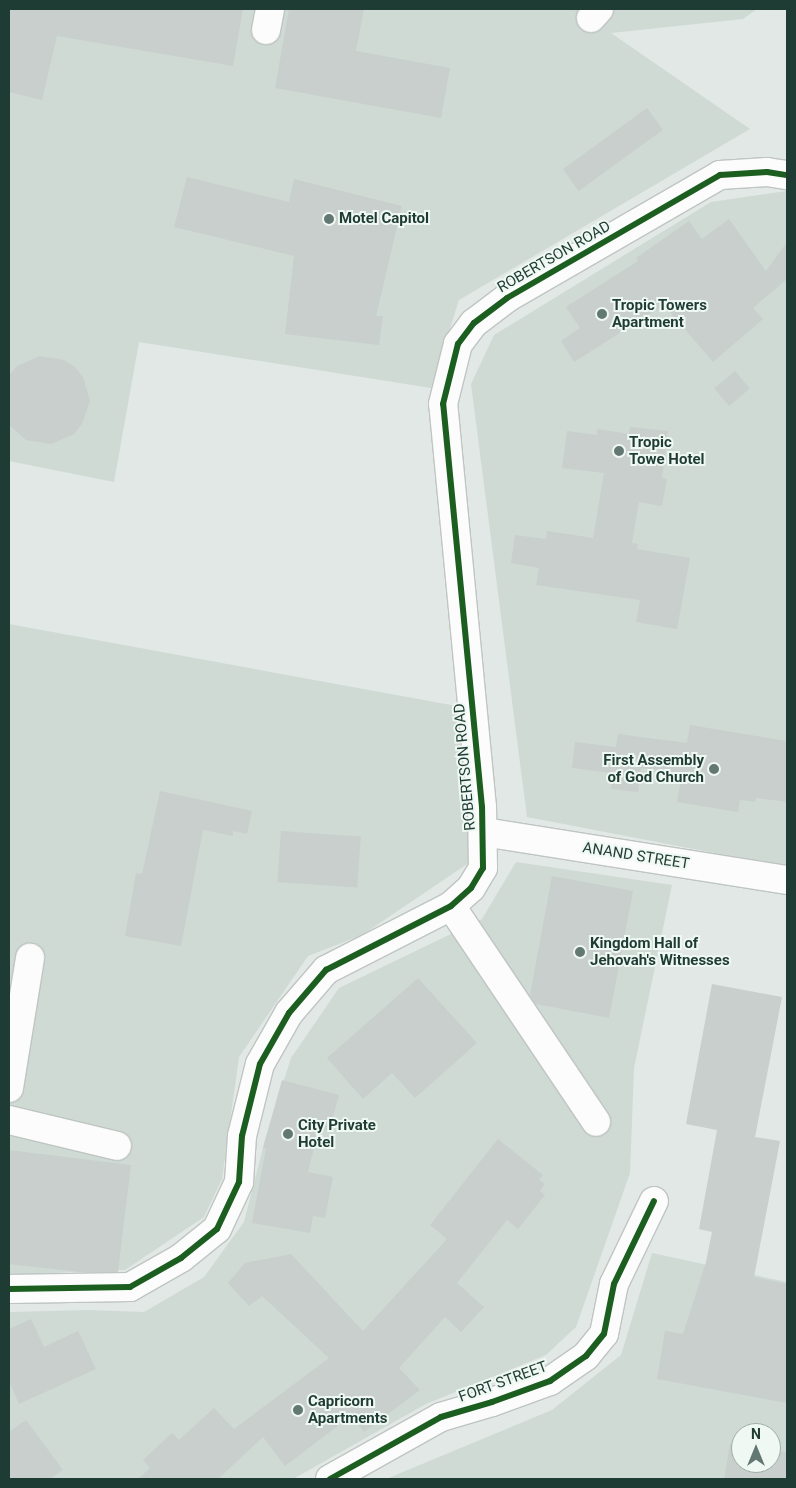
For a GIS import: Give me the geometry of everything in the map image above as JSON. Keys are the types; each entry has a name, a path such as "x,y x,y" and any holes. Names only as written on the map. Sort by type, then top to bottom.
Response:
{"street":[{"name":"ROBERTSON ROAD","path":"9,1289 130,1287 181,1258 217,1229 239,1182 242,1136 260,1064 289,1013 326,970 451,906 471,888 483,868 484,832 443,404 458,344 474,323 506,298 720,175 767,172 787,175"},
{"name":"ANAND STREET","path":"484,832 787,880"},
{"path":"451,906 596,1122"},
{"path":"9,1088 30,958"},
{"path":"9,1120 117,1146"},
{"name":"FORT STREET","path":"330,1479 441,1417 492,1402 550,1381 586,1356 604,1334 614,1284 654,1201"}],"shaded area":[{"path":"9,9 757,9 743,19 611,33 750,129 459,300 431,388 139,342 114,482 9,461"},
{"path":"787,191 787,867 527,817 471,384 494,335 711,202"},
{"path":"9,624 462,707 473,860 362,935 308,956 239,1057 222,1179 204,1217 125,1270 9,1275"},
{"path":"516,862 672,885 634,1068 630,1173 576,1327 546,1355 426,1404 293,1479 9,1479 9,1312 88,1310 144,1312 204,1277 244,1222 266,1136 291,1058 339,988 482,919"},
{"path":"652,1253 787,1282 787,1479 386,1479 552,1410 621,1355"}],"building":[{"path":"9,9 243,9 233,66 57,36 42,100 9,92"},
{"path":"289,9 364,9 356,51 450,68 441,118 275,88"},
{"path":"647,108 663,130 579,191 563,169"},
{"path":"187,177 289,202 294,179 402,206 376,316 383,316 379,345 285,334 294,256 174,227"},
{"path":"729,219 766,271 787,242 787,279 753,308 763,319 713,362 664,305 574,362 561,341 580,328 566,307 638,261 636,258 689,221 702,239"},
{"path":"40,356 64,360 75,367 83,377 90,401 82,424 74,434 51,444 26,440 9,425 9,375 17,366"},
{"path":"735,371 750,389 729,406 714,388"},
{"path":"630,427 668,431 662,478 667,479 662,506 639,502 632,543 638,544 637,549 690,558 677,629 636,622 640,600 536,585 539,568 511,563 515,535 546,539 547,531 593,538 604,473 562,468 567,431 597,435 597,429 629,434"},
{"path":"690,725 787,741 787,802 756,798 755,802 740,800 738,812 677,802 682,773 641,768 638,792 611,789 613,773 572,768 575,742 616,747 618,734 687,743"},
{"path":"160,791 252,811 247,834 233,831 233,836 203,830 181,946 125,936 136,873 142,874"},
{"path":"281,831 361,837 357,887 277,882"},
{"name":"Kingdom Hall of Jehovah's Witnesses","path":"552,876 633,891 609,1018 536,1004 530,995"},
{"path":"418,978 477,1043 415,1098 392,1073 363,1099 327,1058"},
{"path":"712,984 782,997 755,1137 780,1141 754,1277 787,1284 787,1403 657,1379 665,1331 683,1334 706,1262 712,1232 699,1229 717,1130 686,1124"},
{"path":"282,1080 339,1095 329,1131 319,1128 308,1172 333,1177 325,1218 313,1216 310,1233 252,1223 266,1148 263,1148"},
{"path":"498,1139 543,1175 539,1180 545,1184 540,1191 545,1195 518,1229 507,1220 457,1283 484,1307 461,1332 445,1317 399,1368 420,1390 364,1432 351,1416 285,1466 263,1437 218,1479 138,1479 150,1468 143,1460 172,1433 179,1440 214,1408 234,1429 329,1358 262,1296 249,1306 228,1283 245,1263 291,1254 363,1331 447,1239 430,1225"},
{"path":"9,1150 131,1165 118,1272 80,1272 9,1264"},
{"path":"31,1319 44,1347 78,1331 96,1369 19,1404 9,1381 9,1329"},
{"path":"26,1420 63,1470 50,1479 9,1479 9,1432"},
{"path":"730,1444 731,1473 781,1473 781,1451 787,1452 787,1479 724,1479"}],"cycle path":[{"path":"9,1289 130,1287 181,1258 217,1229 239,1182 242,1136 260,1064 289,1013 326,970 451,906 471,888 483,868 482,807 443,404 458,344 474,323 507,298 720,175 767,172 787,175"},
{"path":"330,1479 441,1417 492,1402 550,1381 586,1356 604,1334 614,1284 654,1201"}],"place":[{"name":"Motel Capitol","path":"329,219"},
{"name":"Tropic Towers Apartment","path":"602,314"},
{"name":"Tropic Towe Hotel","path":"619,451"},
{"name":"First Assembly of God Church","path":"714,769"},
{"name":"Kingdom Hall of Jehovah's Witnesses","path":"580,952"},
{"name":"City Private Hotel","path":"288,1134"},
{"name":"Capricorn Apartments","path":"298,1410"}]}
